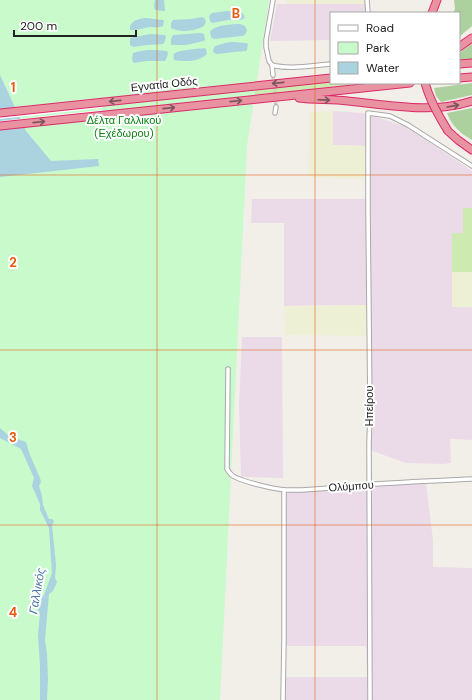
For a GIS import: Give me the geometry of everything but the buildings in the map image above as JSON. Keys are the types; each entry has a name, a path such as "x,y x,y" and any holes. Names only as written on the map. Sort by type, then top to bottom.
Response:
{"highway":[{"path":"432,12 437,0"},
{"path":"460,46 472,38"},
{"path":"460,64 472,63"},
{"path":"460,78 472,77"},
{"name":"Εγνατία Οδός","path":"0,113 330,78"},
{"path":"0,126 400,84"},
{"path":"425,84 428,96 436,112 448,130 458,140 472,150"},
{"path":"285,96 345,100 420,108 447,107 472,101"}],"street":[{"path":"273,0 266,47 269,61 272,65 273,75"},
{"path":"367,0 368,12"},
{"path":"272,65 290,67 330,64"},
{"path":"276,108 276,113"},
{"name":"Ηπείρου","path":"370,700 368,113 390,116 408,124 472,166"},
{"name":"Ολύμπου","path":"228,369 227,469 232,476 264,486 284,490 472,479"},
{"path":"283,700 284,490"}],"shaded area":[{"path":"277,4 367,4 366,12 330,12 330,40 270,41"},
{"path":"333,111 363,113 407,127 472,171 472,208 463,209 463,233 452,233 452,307 472,307 472,440 450,439 451,463 406,463 367,449 367,305 284,306 284,223 251,223 252,199 366,199 366,146 333,145"},
{"path":"242,337 282,337 283,478 241,477 239,406"},
{"path":"426,483 433,540 433,567 472,568 472,700 285,700 285,677 367,677 366,646 286,646 285,496 288,492"}],"green space":[{"name":"Δέλτα Γαλλικού (Εχέδωρου)","path":"0,0 269,0 247,146 220,700 0,700"},
{"path":"286,0 366,0 367,4 287,4"},
{"path":"454,0 472,0 472,26 460,36 460,12 454,12 455,9"},
{"path":"472,44 472,60 460,62 460,52"},
{"path":"330,81 330,84 357,84 236,97 142,102"},
{"path":"472,83 472,95 441,102 436,96 434,88"},
{"path":"472,108 472,140 457,129 447,113"},
{"path":"333,111 333,145 366,146 366,179 308,177 309,112"},
{"path":"463,208 472,208 472,272 452,272 452,233 463,233"},
{"path":"452,272 472,272 472,307 452,307"},
{"path":"367,305 367,336 285,335 284,306"}],"water":[{"path":"155,0 164,0 165,11 155,10"},
{"path":"227,11 240,12 245,17 241,20 228,20 212,23 210,21 209,16 212,13"},
{"path":"202,17 206,22 204,26 197,29 183,31 171,28 171,23 173,20"},
{"path":"146,18 163,20 163,26 130,30 133,22"},
{"path":"236,24 245,26 247,30 245,35 214,39 211,37 210,32 215,28"},
{"path":"150,34 165,35 166,37 164,43 133,47 130,45 130,38"},
{"path":"204,34 204,41 186,45 171,45 173,35"},
{"path":"232,42 248,44 247,50 217,54 214,53 213,50 215,46"},
{"path":"204,48 206,49 207,54 200,59 187,61 174,60 174,55 176,53"},
{"path":"147,50 167,51 168,56 165,61 134,63 132,60 133,53"},
{"path":"0,75 26,131 51,161 98,159 99,166 0,177"},
{"path":"0,428 9,436 26,442 40,478 41,482 39,486 43,505 49,519 54,521 52,526 56,565 55,578 57,582 53,591 49,594 45,640 48,680 47,700 40,700 38,635 40,614 36,606 44,595 52,573 49,528 40,510 40,504 32,486 34,478 21,449 0,438"}],"pier":[{"path":"101,98 102,108 0,119 0,109"},
{"path":"102,110 103,118 0,130 0,121"}],"tunnel":[{"path":"273,75 276,107"}],"water label":[{"name":"Γαλλικός","path":"37,591"}]}
